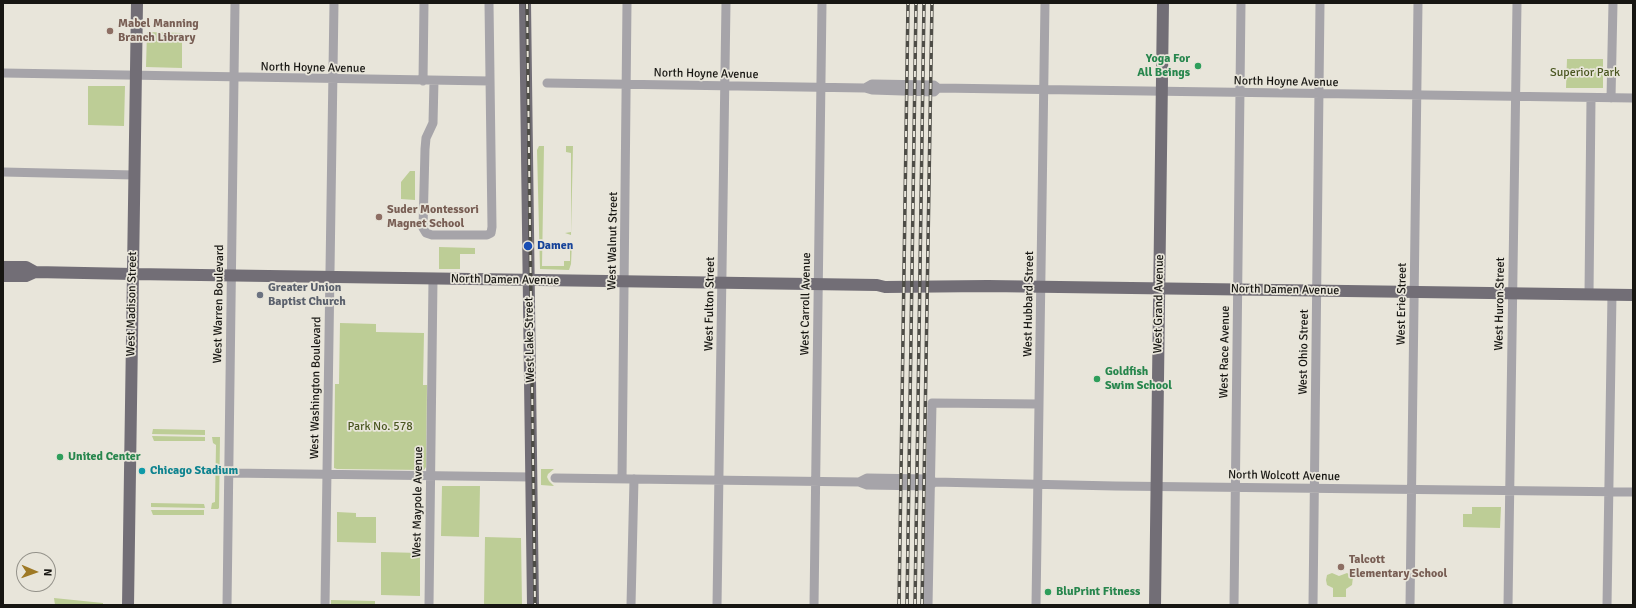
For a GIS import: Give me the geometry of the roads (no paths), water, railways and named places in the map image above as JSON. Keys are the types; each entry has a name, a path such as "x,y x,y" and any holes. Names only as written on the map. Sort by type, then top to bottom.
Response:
{"main road":[{"name":"West Madison Street","path":"128,605 137,3"},
{"name":"West Lake Street","path":"525,3 533,605"},
{"name":"West Grand Avenue","path":"1155,605 1162,3"},
{"path":"3,267 26,267 35,272"},
{"name":"North Damen Avenue","path":"35,272 330,278 877,284 885,287 934,288 938,286 1041,287 1633,295"},
{"path":"3,276 26,276 35,272"}],"street":[{"name":"West Warren Boulevard","path":"227,605 235,3"},
{"name":"West Washington Boulevard","path":"325,605 334,3"},
{"path":"423,81 424,3"},
{"path":"434,81 433,123 426,138 425,149 423,228 426,233 432,235 487,235 491,232 492,227 489,3"},
{"name":"West Walnut Street","path":"622,479 627,3"},
{"name":"West Fulton Street","path":"717,605 726,3"},
{"name":"West Carroll Avenue","path":"814,605 822,3"},
{"name":"West Hubbard Street","path":"1036,605 1045,3"},
{"name":"West Race Avenue","path":"1234,605 1241,3"},
{"name":"West Ohio Street","path":"1313,605 1320,3"},
{"name":"West Erie Street","path":"1410,605 1418,3"},
{"name":"West Huron Street","path":"1508,605 1517,3"},
{"path":"1611,98 1613,3"},
{"name":"North Hoyne Avenue","path":"3,73 136,77 490,81"},
{"name":"North Hoyne Avenue","path":"547,83 865,88 872,84 934,85 938,88 1044,90 1633,98"},
{"path":"1589,294 1591,98"},
{"path":"3,172 134,175"},
{"name":"West Maypole Avenue","path":"429,605 433,279"},
{"path":"1607,605 1612,294"},
{"path":"928,605 932,482 932,403 1039,404"},
{"path":"229,473 532,477"},
{"name":"North Wolcott Avenue","path":"555,478 816,481 859,482 867,485 932,482 1157,487 1633,492"},
{"path":"631,605 634,479"}],"railway":[{"path":"527,3 535,605"},
{"path":"899,605 908,3"},
{"path":"907,605 916,3"},
{"path":"915,605 924,3"},
{"path":"922,605 932,3"}],"place":[{"name":"Mabel Manning Branch Library","path":"110,31"},
{"name":"Yoga For All Beings","path":"1198,66"},
{"name":"Suder Montessori Magnet School","path":"379,217"},
{"name":"Damen","path":"528,246"},
{"name":"Greater Union Baptist Church","path":"260,295"},
{"name":"Goldfish Swim School","path":"1097,379"},
{"name":"United Center","path":"60,457"},
{"name":"Chicago Stadium","path":"142,471"},
{"name":"Talcott Elementary School","path":"1341,567"},
{"name":"BluPrint Fitness","path":"1048,592"}],"park label":[{"name":"Superior Park","path":"1585,73"},
{"name":"Park No. 578","path":"380,427"}]}
